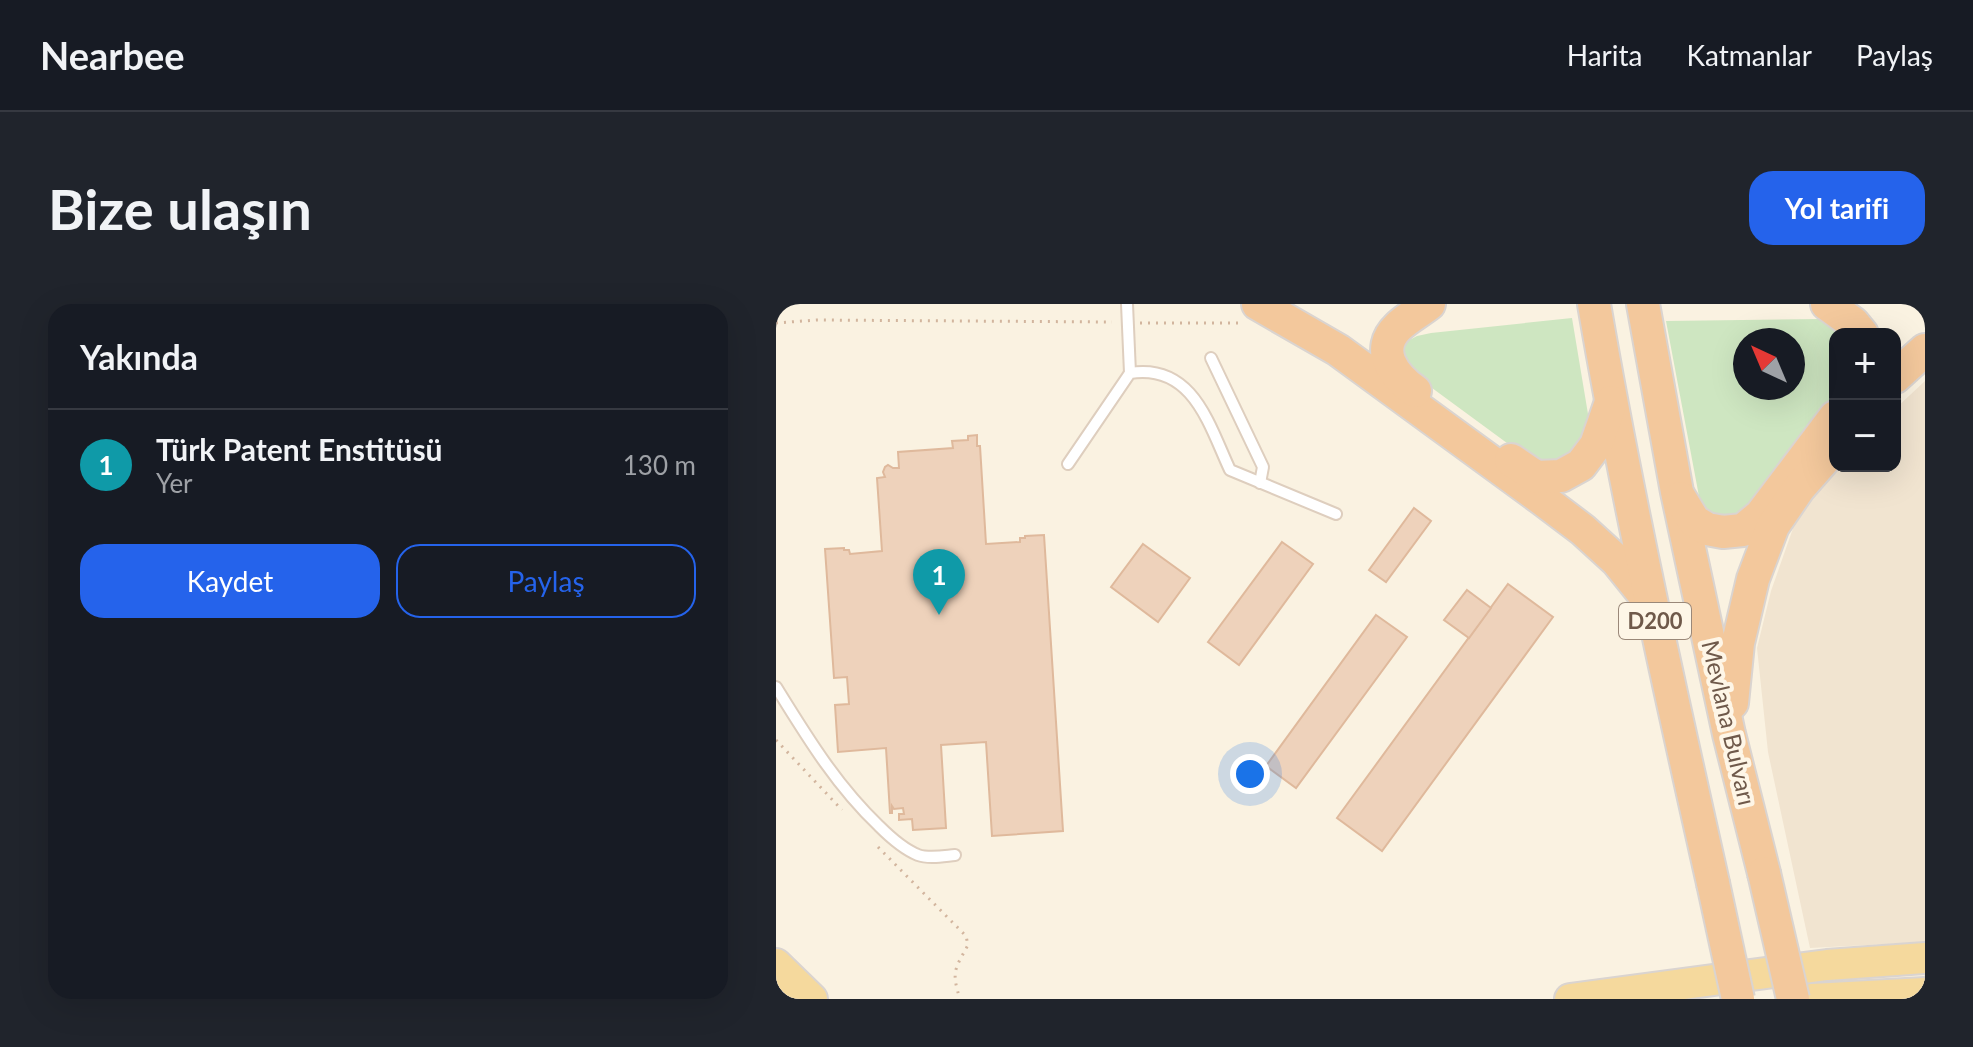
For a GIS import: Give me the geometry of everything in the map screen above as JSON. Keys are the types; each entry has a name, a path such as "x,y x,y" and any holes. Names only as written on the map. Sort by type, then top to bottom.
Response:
{"highway":[{"path":"1429,304 1398,327 1389,338 1387,350 1391,367 1400,380 1536,477 1561,476 1581,465 1596,445 1611,402"},
{"name":"Mevlana Bulvarı","path":"1594,304 1651,604 1738,999"},
{"name":"Mevlana Bulvarı","path":"1643,304 1677,492 1729,734 1793,999"},
{"path":"1827,304 1857,328"},
{"path":"1248,314 1338,350 1583,530 1617,561 1651,604"},
{"path":"1901,372 1925,350"},
{"path":"1677,492 1694,521 1707,529 1723,532 1743,530 1761,515 1829,425"},
{"path":"1729,734 1738,643 1753,579 1773,526 1799,488 1829,454"}],"main road":[{"path":"1570,999 1827,965 1925,958"},
{"path":"776,964 812,999"},
{"path":"1812,999 1925,993"}],"lane":[{"path":"1068,464 1130,373 1127,304"},
{"path":"1211,358 1263,467 1260,483"},
{"path":"1130,373 1152,371 1164,374 1185,387 1206,419 1230,470 1336,514"},
{"path":"776,687 832,775 885,832 903,847 922,856 955,855"}],"path":[{"path":"776,323 817,320 1128,323 1248,314"},
{"path":"776,740 849,817"},
{"path":"871,840 966,936 968,945 954,976 960,999"}],"shaded area":[{"path":"1925,381 1925,942 1810,948 1768,752 1757,648 1771,591 1797,517 1833,472 1901,472 1901,403"}],"green space":[{"path":"1572,318 1588,422 1582,440 1564,461 1534,463 1413,374 1402,358 1404,343 1417,336"},
{"path":"1819,319 1843,328 1829,328 1829,412 1754,510 1721,523 1701,507 1666,321"}],"building":[{"path":"977,435 986,544 1020,542 1020,538 1025,536 1044,535 1063,831 992,836 986,742 941,745 946,828 913,830 912,819 899,820 899,814 904,814 903,808 894,809 892,806 890,813 886,748 838,752 835,705 849,704 847,677 834,678 825,549 844,548 850,554 882,551 877,478 885,477 885,467 899,468 898,452 953,448 952,441 968,440 968,436"},
{"path":"1414,508 1431,521 1386,582 1369,570"},
{"path":"1282,542 1313,564 1239,665 1208,642"},
{"path":"1143,544 1190,578 1158,622 1111,587"},
{"path":"1508,584 1553,617 1382,851 1337,818"},
{"path":"1467,590 1491,608 1469,638 1444,620"},
{"path":"1376,615 1407,637 1296,788 1266,766"}],"place":[{"name":"Türk Patent Enstitüsü","path":"939,615"}]}
